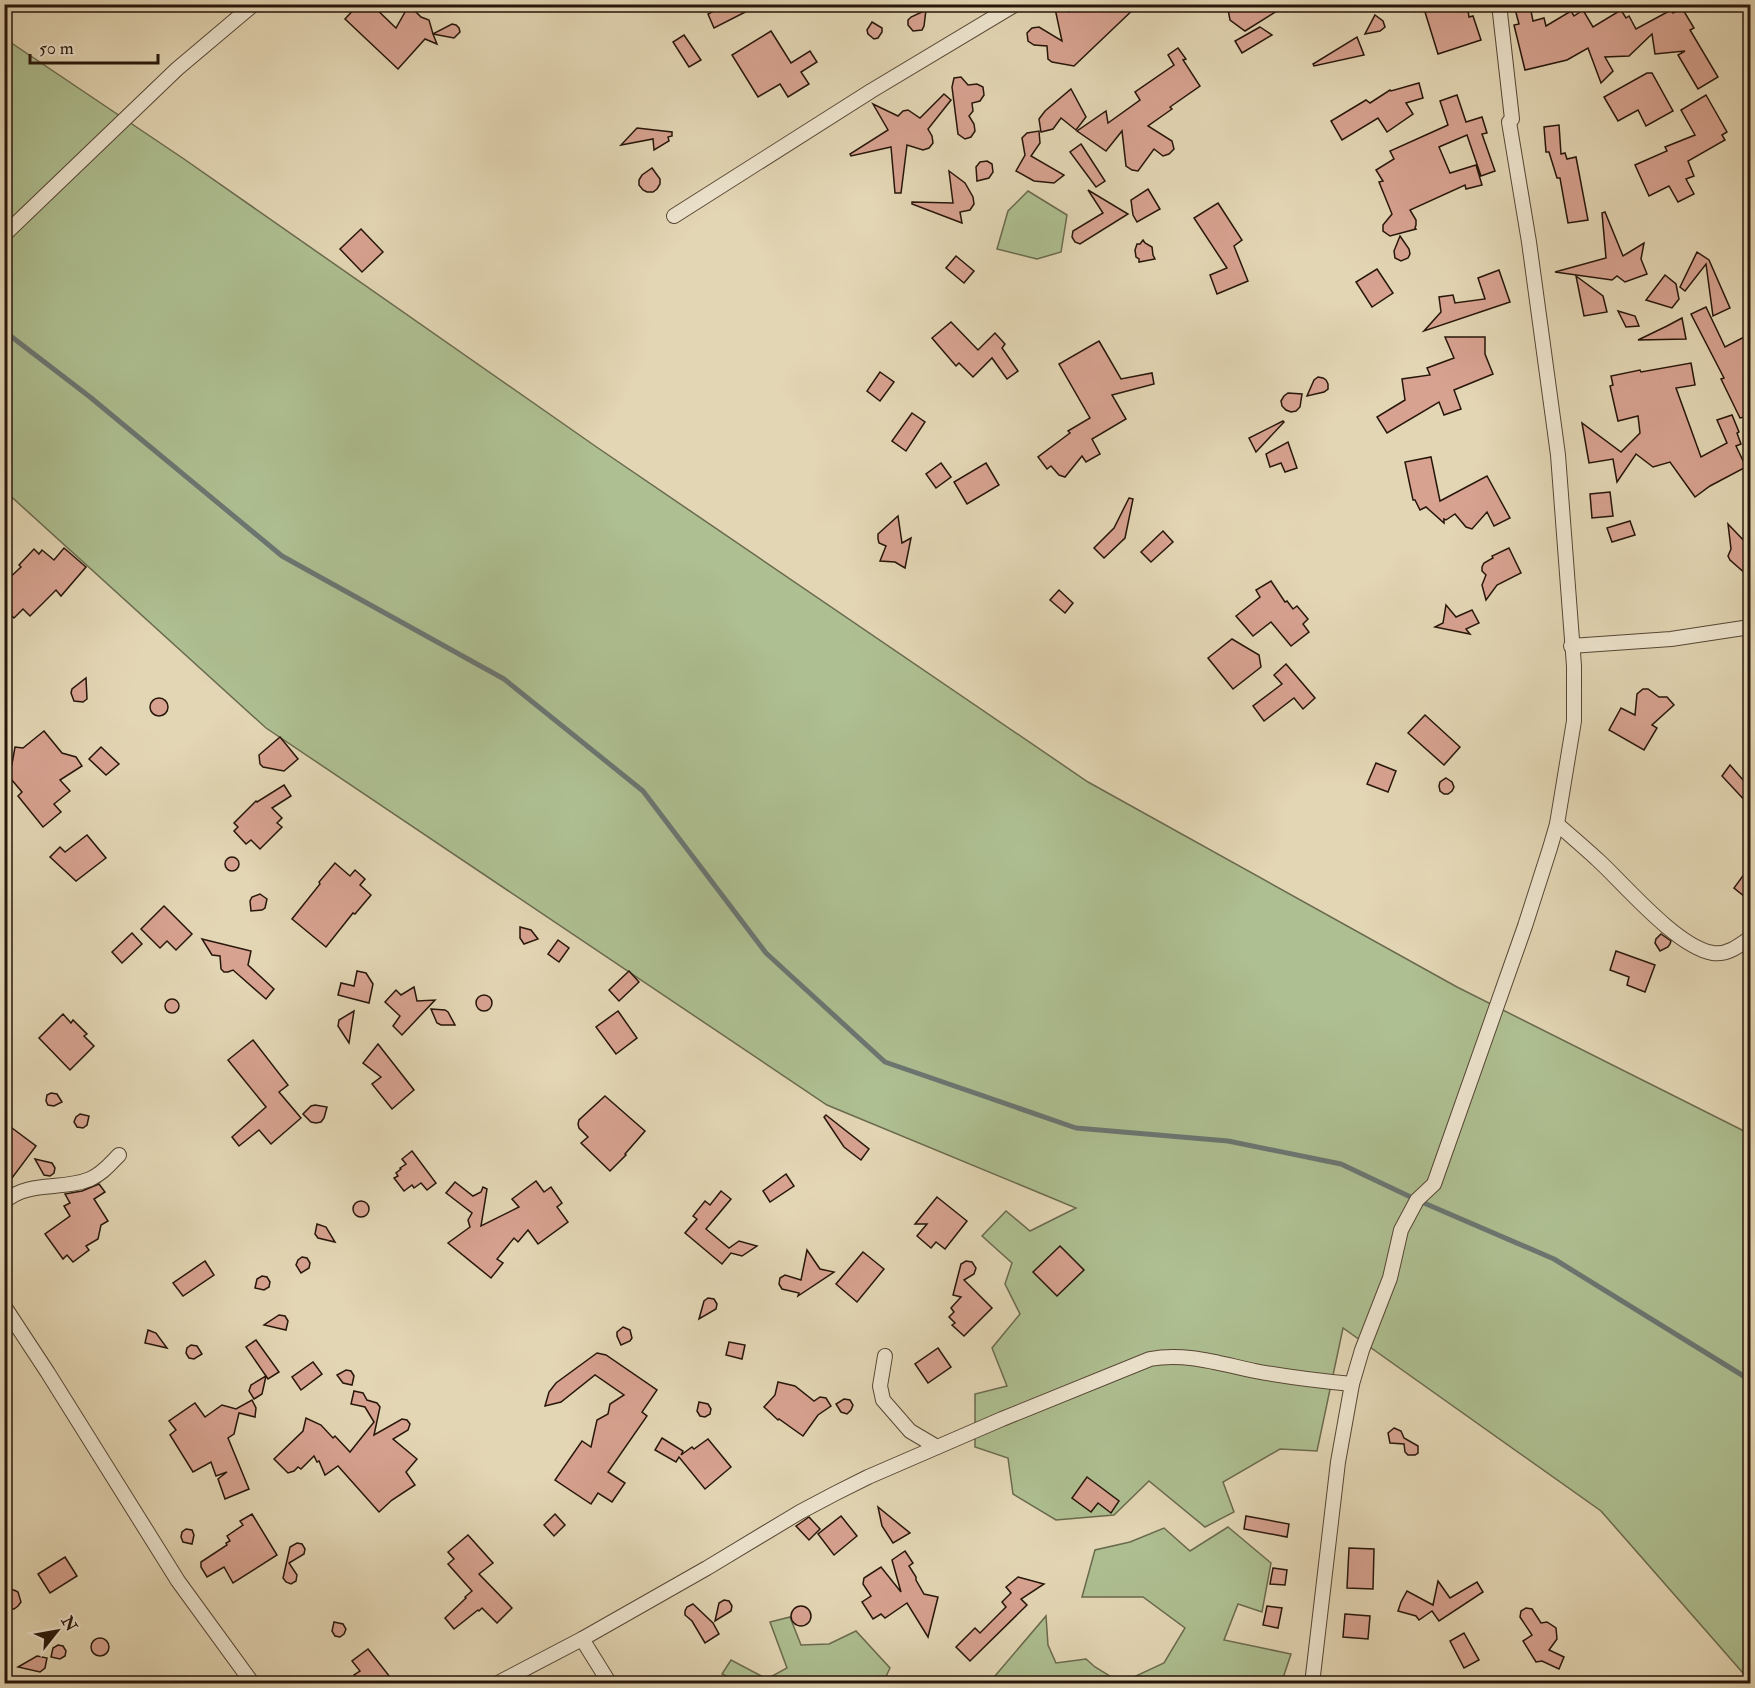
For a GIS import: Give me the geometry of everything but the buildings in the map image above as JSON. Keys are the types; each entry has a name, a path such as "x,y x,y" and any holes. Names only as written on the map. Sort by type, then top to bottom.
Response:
{"street":[{"path":"4,235 177,69 254,4"},
{"path":"674,216 871,91 1016,4"},
{"path":"1312,1683 1338,1462 1352,1384 1362,1350 1390,1278 1401,1230 1417,1200 1434,1184 1521,936 1557,824 1574,721 1574,666 1558,455 1529,242 1509,122 1512,119 1499,4"},
{"path":"1571,646 1671,639 1750,627"},
{"path":"1557,824 1671,930 1692,945 1711,953 1721,953 1728,952 1750,938"},
{"path":"4,1202 22,1190 74,1184 88,1180 99,1175 119,1155"},
{"path":"4,1306 178,1581 253,1683"},
{"path":"885,1356 880,1386 883,1400 910,1431 937,1447"},
{"path":"496,1683 582,1639 810,1506 868,1477 1139,1364 1161,1357 1177,1357 1211,1361 1291,1377 1352,1384"},
{"path":"582,1639 610,1683"}],"green space":[{"path":"4,38 184,159 598,448 1088,782 1457,987 1750,1134 1750,1681 1601,1511 1343,1328 1317,1451 1280,1449 1223,1482 1234,1512 1205,1527 1149,1481 1114,1515 1056,1520 1013,1494 1008,1458 975,1447 975,1394 1007,1386 992,1348 1020,1314 1005,1284 1012,1263 982,1236 1006,1211 1030,1231 1076,1208 827,1105 266,728 5,491"},
{"path":"1028,191 1067,215 1061,252 1037,259 997,249 1008,211"},
{"path":"1228,1527 1271,1563 1262,1612 1238,1604 1224,1640 1291,1654 1283,1678 1274,1684 989,1683 1046,1616 1048,1645 1056,1663 1086,1659 1121,1683 1164,1663 1185,1628 1143,1597 1082,1597 1095,1550 1130,1542 1164,1528 1190,1551"},
{"path":"790,1617 801,1645 829,1644 856,1631 890,1668 883,1683 740,1683 722,1674 731,1660 767,1679 787,1668 770,1622"}],"waterway":[{"path":"4,331 90,397 282,556 504,679 643,791 766,953 885,1062 1076,1128 1228,1141 1341,1164 1417,1200 1554,1259 1750,1380"}]}
